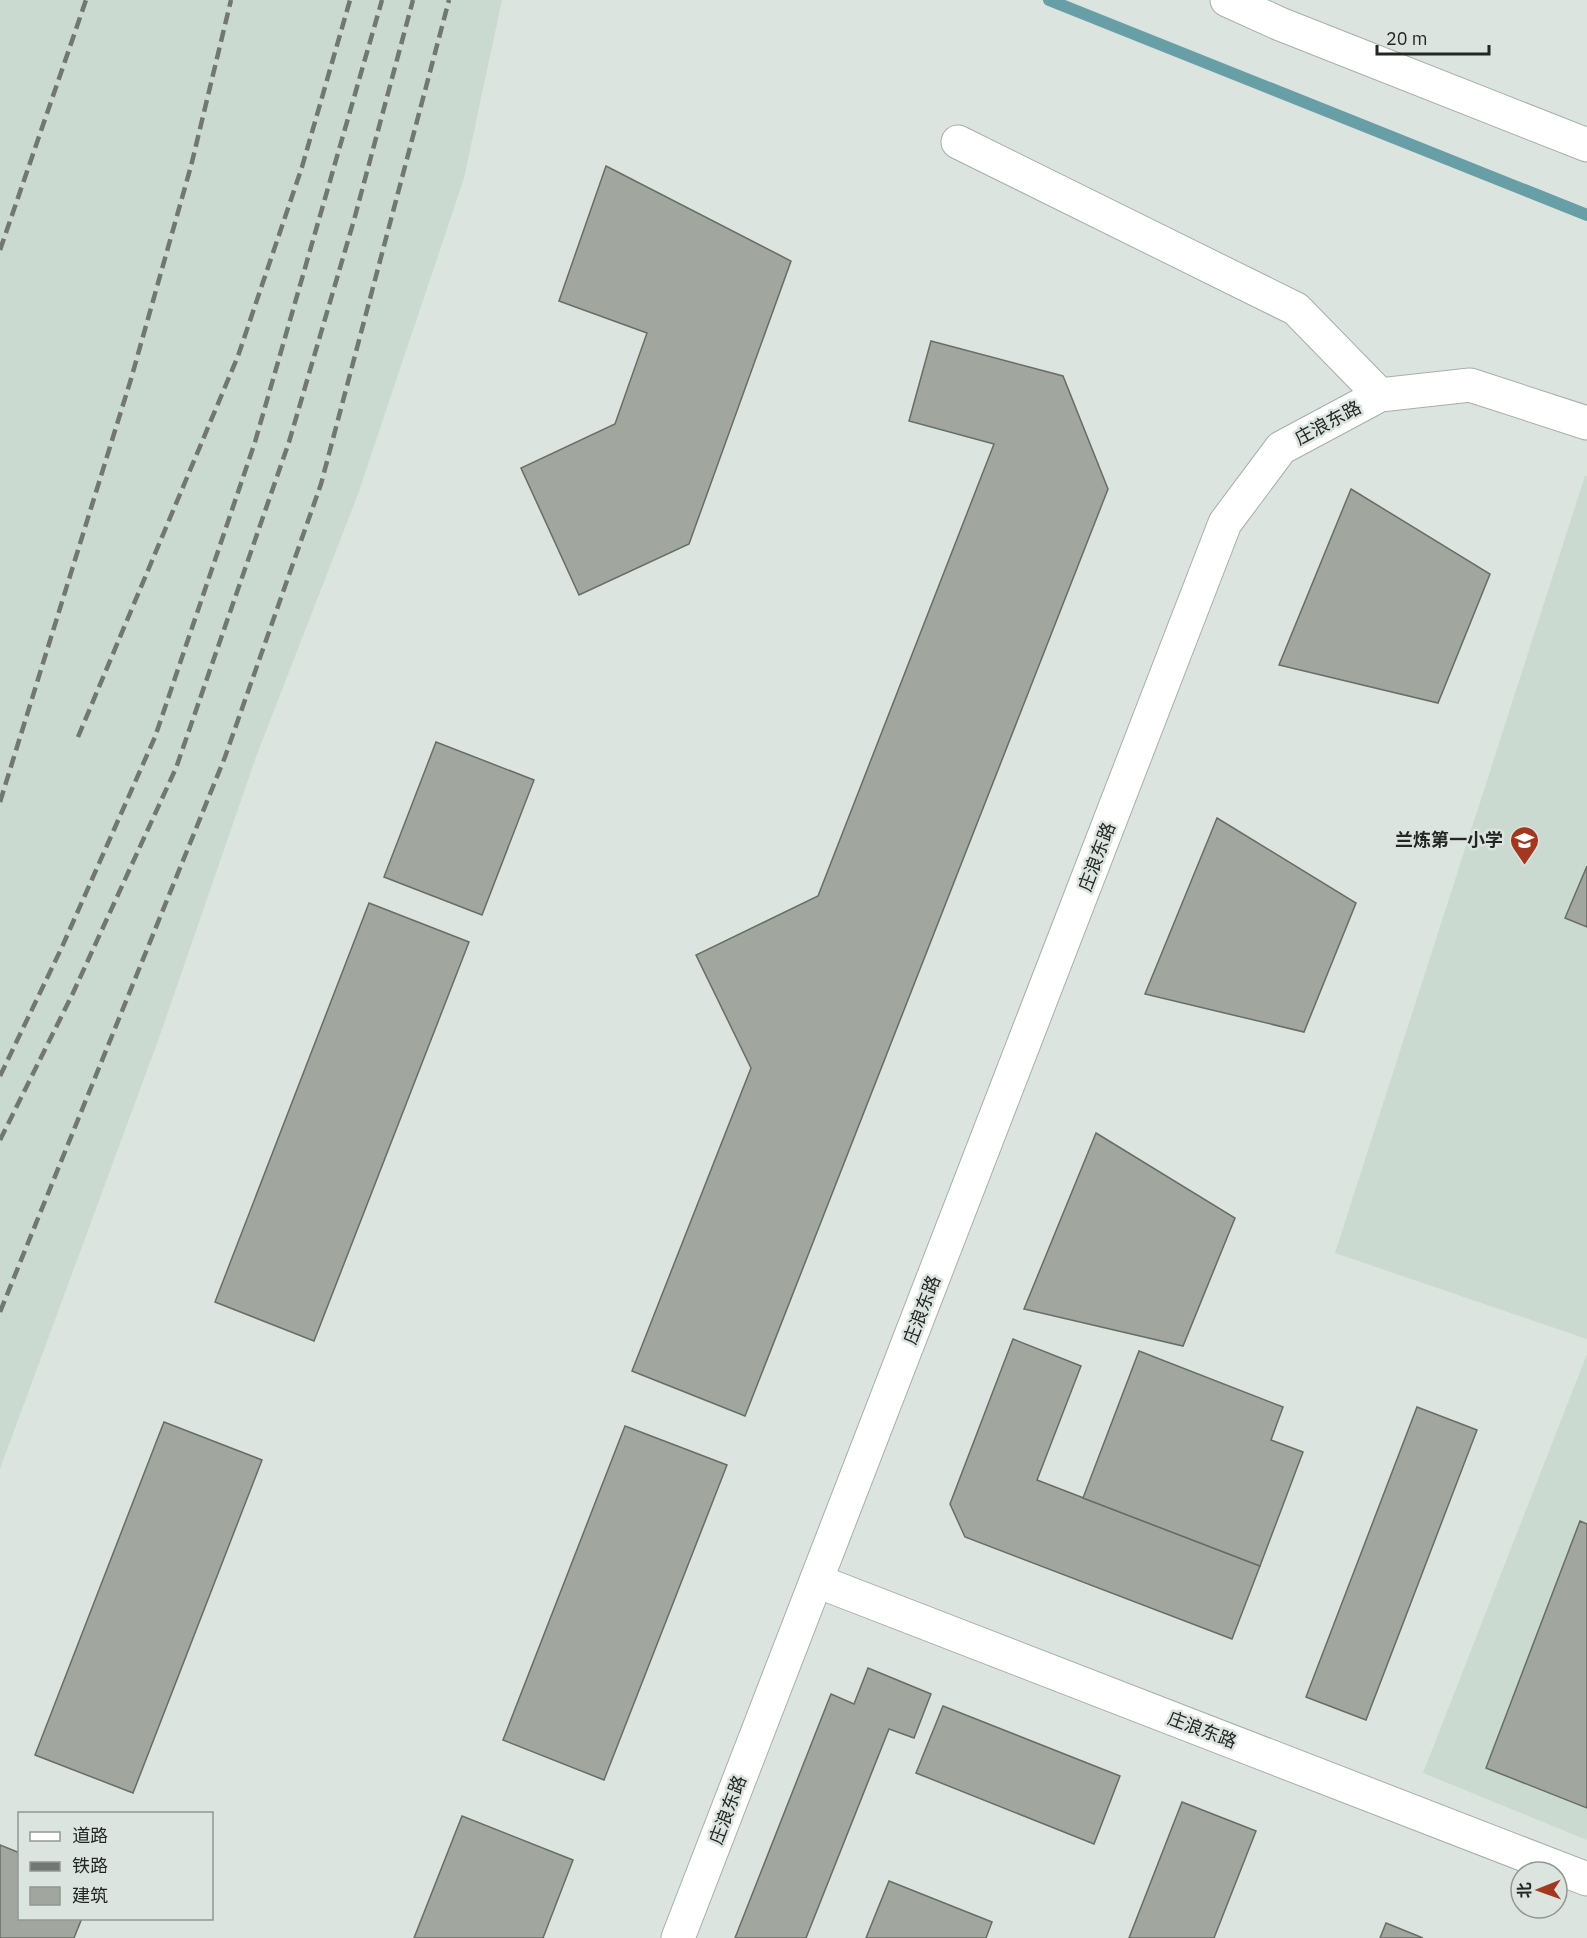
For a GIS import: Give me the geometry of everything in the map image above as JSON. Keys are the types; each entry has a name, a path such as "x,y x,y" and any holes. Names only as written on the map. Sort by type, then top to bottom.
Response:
{"street":[{"path":"1227,0 1280,24 1587,145"},
{"path":"958,142 1296,309 1380,395"},
{"name":"庄浪东路","path":"678,1938 1225,523 1281,448 1380,395 1470,385 1587,423"},
{"name":"庄浪东路","path":"817,1581 1587,1879"}],"shaded area":[{"path":"0,0 502,0 464,178 358,494 256,757 160,1035 0,1469"},
{"name":"兰炼第一小学","path":"1585,476 1587,476 1587,1339 1335,1253"},
{"path":"1587,1354 1587,1840 1423,1773"}],"building":[{"path":"606,166 791,261 689,544 579,595 521,468 615,424 647,333 559,301"},
{"path":"931,341 1063,376 1108,489 745,1416 632,1371 751,1068 696,955 818,896 994,444 909,421"},
{"path":"1351,489 1490,574 1438,703 1279,665"},
{"path":"436,742 534,780 482,915 384,877"},
{"path":"1217,818 1356,903 1304,1032 1145,994"},
{"path":"1587,866 1587,927 1565,918"},
{"path":"369,903 469,942 314,1341 215,1302"},
{"path":"1096,1133 1235,1218 1183,1346 1024,1309"},
{"path":"1013,1339 1081,1366 1037,1480 1260,1566 1232,1639 965,1537 950,1504"},
{"path":"1139,1351 1283,1407 1271,1440 1303,1452 1260,1566 1083,1498"},
{"path":"1417,1407 1477,1430 1366,1720 1306,1697"},
{"path":"164,1422 262,1460 133,1793 35,1755"},
{"path":"625,1426 727,1465 604,1780 503,1740"},
{"path":"1580,1521 1587,1524 1587,1808 1486,1768"},
{"path":"868,1668 931,1694 914,1738 889,1729 806,1938 735,1938 831,1694 854,1704"},
{"path":"943,1706 1120,1776 1094,1844 916,1773"},
{"path":"1182,1802 1256,1831 1214,1938 1129,1938"},
{"path":"462,1816 573,1860 543,1938 414,1938"},
{"path":"0,1845 18,1852 18,1920 81,1920 74,1938 0,1938"},
{"path":"889,1881 992,1922 986,1938 866,1938"},
{"path":"1386,1923 1423,1938 1380,1938"}],"waterway":[{"path":"1049,0 1587,215"}],"railway":[{"path":"0,250 86,0"},
{"path":"0,802 131,379 191,166 231,0"},
{"path":"78,737 238,356 302,167 350,0"},
{"path":"0,1076 62,947 155,737 255,442 382,0"},
{"path":"0,1140 73,993 176,768 289,442 354,220 413,0"},
{"path":"0,1312 225,757 321,484 449,0"}],"place":[{"name":"兰炼第一小学","path":"1524,866"}]}
